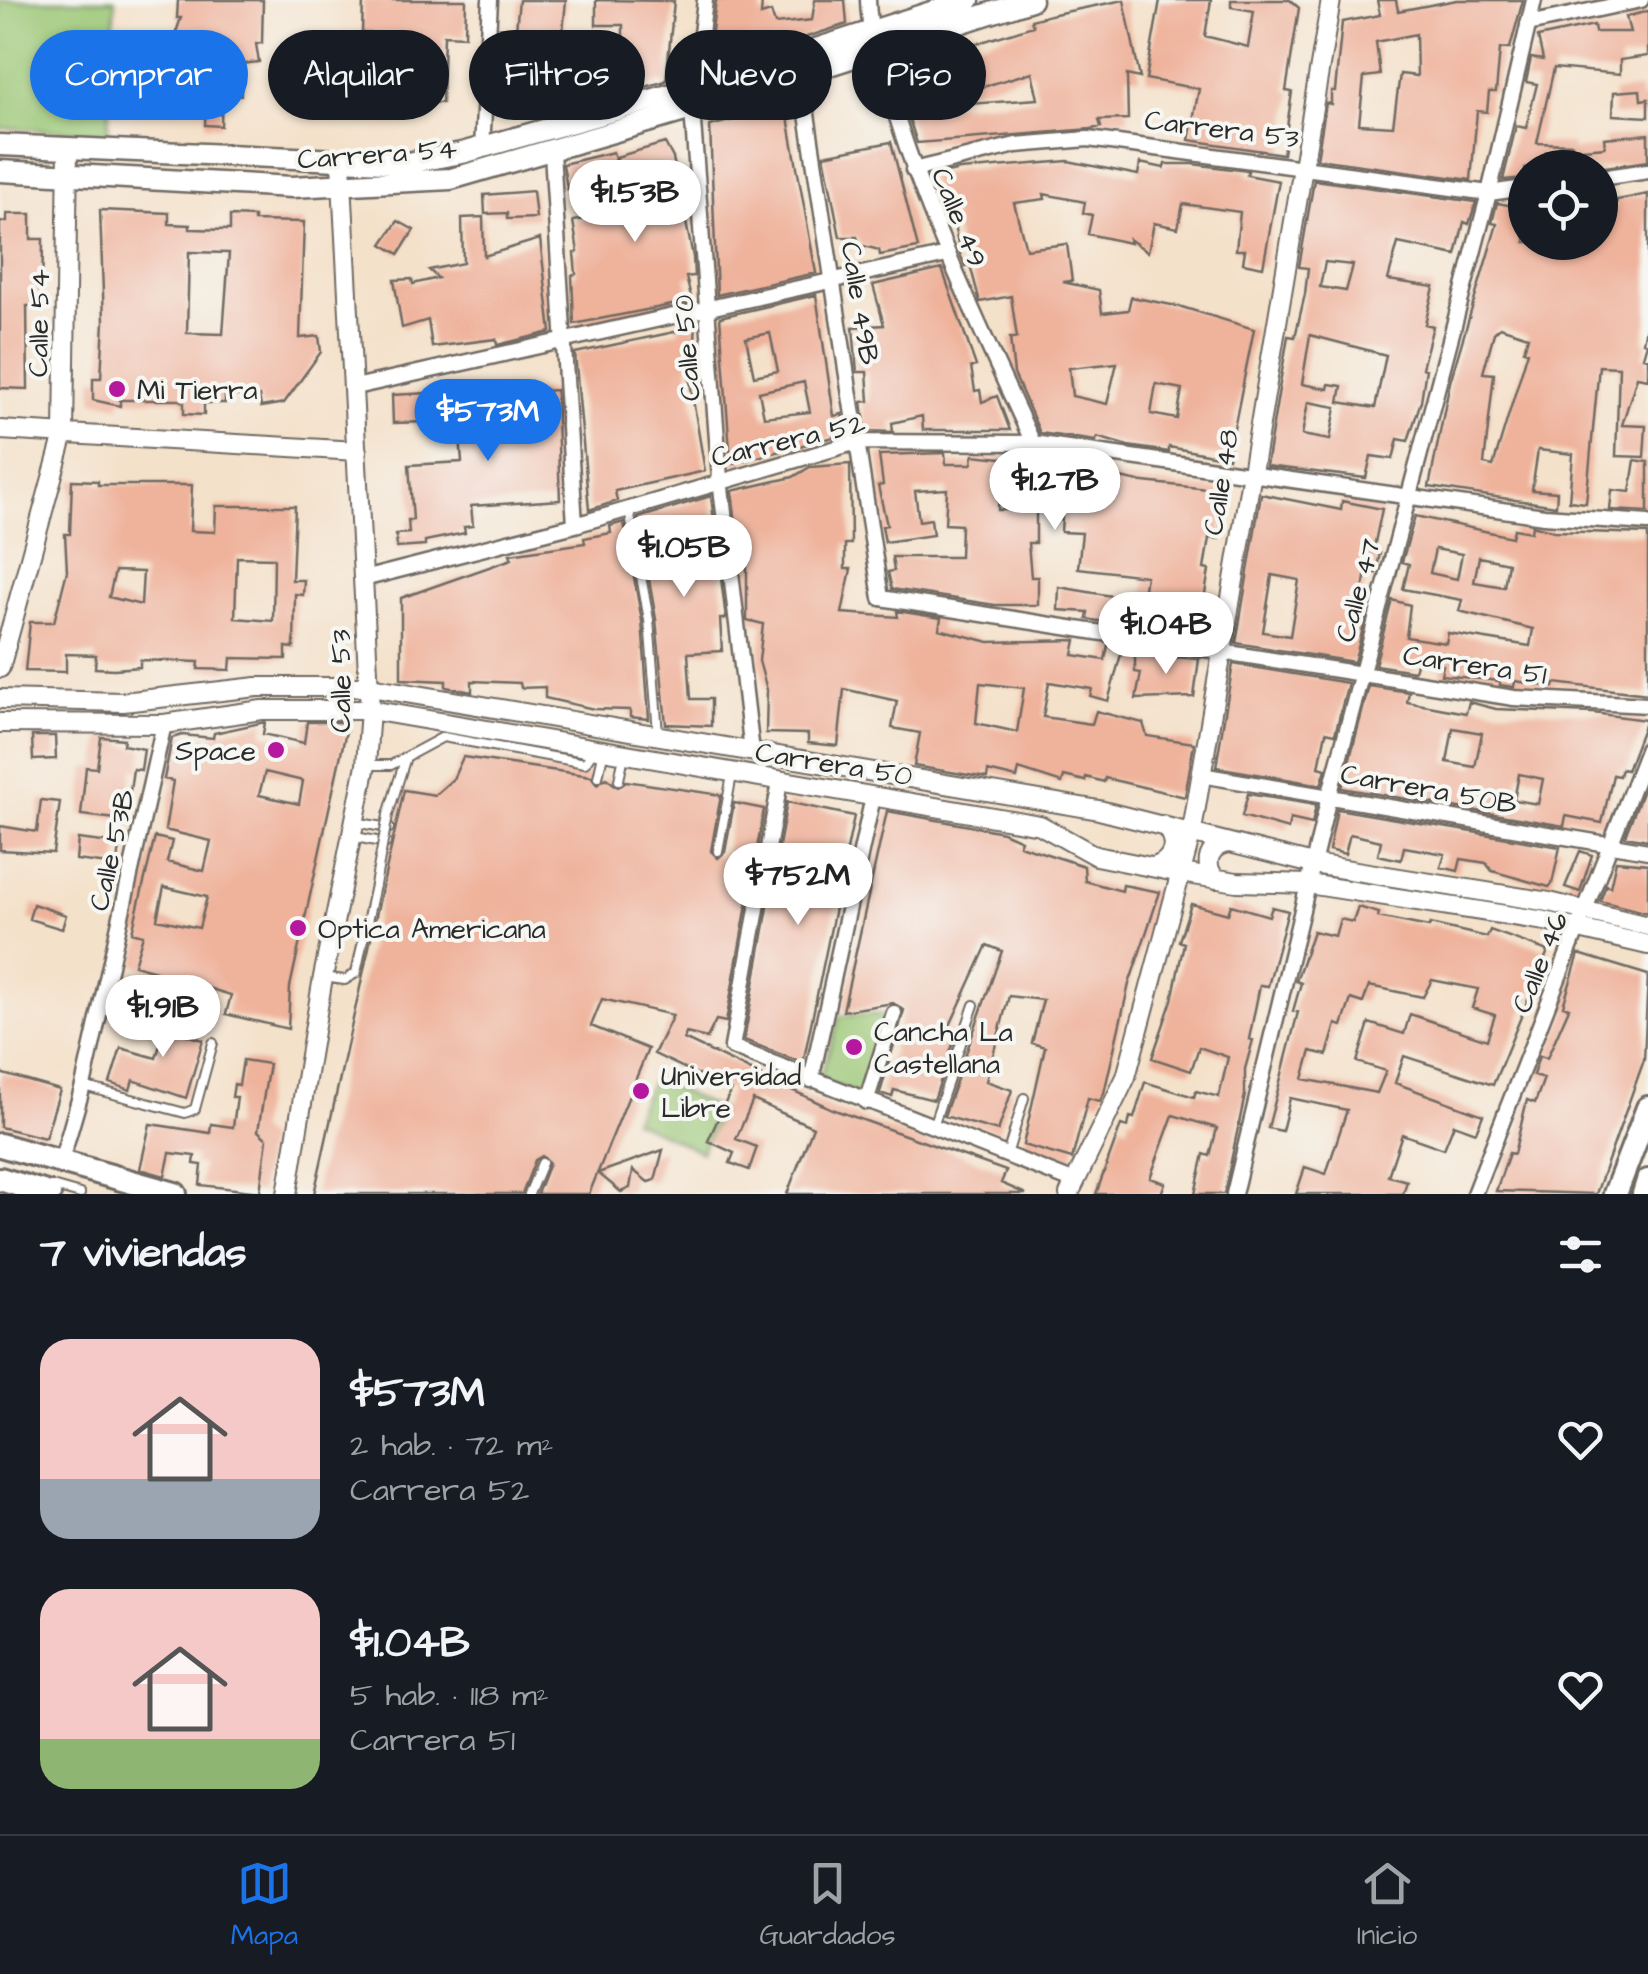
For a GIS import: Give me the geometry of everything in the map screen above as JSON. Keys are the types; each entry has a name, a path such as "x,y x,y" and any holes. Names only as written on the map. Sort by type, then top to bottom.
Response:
{"main road":[{"name":"Carrera 54","path":"901,30 970,0"},
{"name":"Carrera 54","path":"919,30 1031,0"},
{"name":"Carrera 54","path":"0,145 407,163 665,106"},
{"name":"Carrera 54","path":"0,171 342,187 451,179 552,152 665,110"},
{"path":"1615,1194 1648,1108"},
{"path":"0,1145 176,1194"},
{"path":"0,1179 50,1194"},
{"path":"1644,1194 1648,1182"}],"street":[{"path":"482,148 490,0"},
{"name":"Calle 50","path":"701,30 705,0"},
{"name":"Calle 49","path":"868,0 872,30"},
{"name":"Calle 48","path":"1072,1188 1126,1077 1192,831 1330,0"},
{"name":"Calle 47","path":"1234,1194 1329,797 1490,193 1534,0"},
{"path":"1528,24 1642,0"},
{"name":"Calle 50","path":"695,120 720,479 752,752"},
{"name":"Calle 49B","path":"808,120 882,598"},
{"name":"Calle 49","path":"898,120 947,255 1034,443"},
{"name":"Carrera 53","path":"914,170 1016,146 1088,139 1490,193 1508,190"},
{"name":"Calle 54","path":"0,668 3,645 64,434 68,149"},
{"path":"552,152 575,526"},
{"name":"Calle 53","path":"287,1194 323,977 366,765 370,710 341,162"},
{"path":"1618,175 1648,171"},
{"path":"355,387 947,255"},
{"path":"0,430 358,451"},
{"name":"Carrera 52","path":"366,578 575,526 720,479 857,442 1034,443 1544,516 1648,523"},
{"name":"Carrera 51","path":"882,598 1514,698 1648,705"},
{"name":"Carrera 50","path":"0,699 124,702 257,688 370,686 1163,825 1313,864 1586,909 1648,926"},
{"name":"Carrera 50","path":"0,722 164,724 262,710 370,710 1040,825 1096,856 1181,873 1308,884 1578,928 1648,945"},
{"name":"Calle 53B","path":"61,1162 82,1086 164,724"},
{"name":"Calle 46","path":"1474,1194 1648,748"},
{"name":"Carrera 50B","path":"1201,775 1648,851"},
{"path":"780,782 732,1047 1008,1155 1072,1188"},
{"path":"810,1080 873,797"},
{"path":"1154,867 1166,862 1173,850 1172,836 1163,825"},
{"path":"1216,878 1209,868 1209,856 1217,846 1229,843"},
{"path":"866,1102 894,1014"}],"lane":[{"path":"629,510 649,620 658,734"},
{"path":"366,765 391,766 443,737 585,764 599,749"},
{"path":"598,777 599,749"},
{"path":"619,780 624,754"},
{"path":"323,977 345,980 356,973 388,815 404,760"},
{"path":"718,851 732,775"},
{"path":"352,829 389,828"},
{"path":"352,829 386,843"},
{"path":"934,1126 974,1005"},
{"path":"82,1086 186,1112 194,1109 213,1043"},
{"path":"1008,1155 1024,1098"},
{"path":"0,1154 144,1194"},
{"path":"530,1194 542,1163"},
{"path":"0,1170 80,1194"}],"green space":[{"path":"0,0 115,0 113,30 30,30 30,120 109,120 108,133 0,128"},
{"name":"Cancha La Castellana","path":"888,1014 862,1097 820,1078 840,1016"},
{"path":"653,1078 721,1110 701,1152 633,1120"}],"building":[{"path":"178,0 263,0 262,43 256,44 259,62 248,63 248,30 177,30 181,18 177,18"},
{"path":"363,0 466,0 465,36 449,35 449,30 362,30"},
{"path":"519,0 566,0 563,30 516,30"},
{"path":"596,0 674,1 671,30 665,30 665,81 645,87 645,30 596,25"},
{"path":"716,0 762,0 761,15 771,12 775,24 812,20 815,0 845,0 847,24 828,30 712,30"},
{"path":"1124,0 1140,78 1127,75 1128,119 1099,120 1101,127 1091,129 917,143 910,120 986,120 986,103 1038,99 1032,72 986,86 986,41 1033,26 1031,20"},
{"path":"1160,0 1211,0 1205,36 1248,47 1254,11 1231,7 1231,0 1290,0 1299,8 1286,91 1292,92 1283,154 1189,140 1199,89 1146,79"},
{"path":"1377,0 1396,0 1398,11 1457,0 1523,0 1510,48 1500,49 1496,92 1489,92 1487,112 1477,111 1471,180 1317,159 1326,103 1331,104 1331,91 1335,91 1342,22 1380,15","holes":["1416,34 1417,76 1400,74 1393,126 1359,124 1364,77 1380,75 1376,42"]},
{"path":"1648,11 1648,56 1620,60 1620,74 1554,68 1537,143 1572,144 1572,150 1510,150 1516,126 1526,128 1537,84 1526,82 1531,58 1543,60 1538,37 1594,25 1595,32 1630,32 1626,17"},
{"path":"1640,90 1641,100 1648,99 1648,117 1613,115 1614,92"},
{"path":"205,120 221,120 221,126 205,125"},
{"path":"733,120 789,120 816,273 717,295 710,126"},
{"path":"1648,134 1648,161 1618,165 1618,150 1572,150 1605,147 1604,138"},
{"path":"891,142 918,248 880,255 879,250 860,245 857,237 840,237 824,155"},
{"path":"665,143 673,158 693,257 694,276 686,277 692,301 574,324 572,275 576,274 574,253 578,252 573,221 632,211 616,157"},
{"path":"613,152 617,165 567,189 563,164"},
{"path":"1068,161 1138,175 1140,163 1164,168 1165,164 1192,164 1248,171 1247,175 1279,181 1263,267 1243,263 1245,250 1236,250 1240,212 1183,204 1178,228 1154,223 1148,252 1129,239 1130,243 1088,234 1092,215 1083,213 1085,202 1044,194 1045,199 1014,203 1026,249 1067,244 1072,281 1063,282 1099,290 1102,313 1128,310 1131,297 1182,307 1254,329 1228,458 1169,447 1169,452 1128,446 1097,437 1096,441 1040,433 1014,374 1010,338 1017,338 1011,296 980,302 970,265 965,266 960,254 952,215 944,216 929,177 960,170","holes":["1117,363 1107,404 1072,396 1069,368","1156,384 1182,389 1177,419 1151,414"]},
{"path":"1314,180 1476,202 1469,224 1464,222 1456,255 1398,243 1388,280 1434,287 1425,324 1433,326 1422,368 1426,369 1421,401 1408,441 1398,439 1393,459 1371,456 1366,478 1266,466 1288,336 1295,337 1305,294 1308,268 1299,267","holes":["1325,262 1353,265 1346,291 1320,287","1310,335 1386,355 1375,408 1339,402 1342,386 1329,384 1328,389 1302,384","1308,402 1336,407 1330,440 1302,435"]},
{"path":"533,191 536,218 507,219 507,213 485,214 484,195"},
{"path":"1648,194 1648,318 1643,357 1648,358 1648,379 1637,377 1622,425 1646,426 1644,457 1616,456 1619,367 1599,366 1586,503 1569,501 1573,454 1538,450 1532,490 1557,492 1556,506 1429,487 1450,382 1497,224 1492,223 1497,203 1508,205 1508,260 1618,260 1618,200","holes":["1500,327 1528,336 1524,350 1528,351 1493,466 1484,464 1494,374 1483,373 1494,333"]},
{"path":"100,210 169,213 169,224 190,225 190,229 230,230 230,216 254,217 254,221 304,222 300,338 319,336 321,352 284,403 261,407 259,396 225,395 225,403 204,403 204,415 184,414 184,403 179,400 120,400 120,406 93,400 93,378 101,378 104,321","holes":["189,252 229,253 223,334 187,333"]},
{"path":"7,214 31,214 31,239 43,239 42,306 27,306 28,389 0,388 0,222 7,222"},
{"path":"483,217 484,256 540,239 551,332 497,345 496,339 432,347 428,320 402,328 394,280 412,279 413,284 438,278 429,270 463,263 462,218"},
{"path":"398,221 414,230 399,254 382,244"},
{"path":"942,269 976,366 971,367 975,391 980,390 982,402 997,396 1010,430 923,430 922,416 892,423 893,432 866,431 862,402 869,401 867,372 857,372 853,327 884,325 873,285"},
{"path":"816,295 834,416 842,414 845,434 731,464 720,317","holes":["770,333 778,371 754,376 746,338","804,382 810,412 764,417 759,392"]},
{"path":"696,322 695,340 689,340 689,376 705,471 615,491 617,501 589,510 575,353 679,331 678,326"},
{"path":"556,390 560,500 471,506 473,526 464,527 465,533 425,541 425,546 397,548 396,534 409,533 408,520 413,520 409,465 462,462 457,397"},
{"path":"428,393 429,422 393,423 392,395"},
{"path":"945,453 946,464 972,464 973,455 1021,460 1025,470 1031,460 1135,481 1226,491 1219,539 1209,538 1204,569 1209,570 1201,618 1208,619 1204,638 1135,626 1135,600 1142,601 1146,576 1078,568 1082,533 1061,532 1062,517 1045,516 1047,485 999,484 998,510 1036,510 1036,543 1028,543 1031,577 1038,577 1038,605 995,605 892,589 888,572 894,571 892,557 960,557 961,525 945,524 947,489 915,491 919,521 931,519 933,535 885,542 882,526 887,525 878,486 883,485 879,455"},
{"path":"1635,460 1648,462 1648,512 1610,510 1612,490 1630,492"},
{"path":"850,464 851,544 845,544 845,569 851,569 842,613 898,617 897,611 941,618 939,629 989,642 1076,640 1073,655 1105,660 1108,645 1123,647 1108,701 1090,696 1092,689 1049,682 1043,717 1092,724 1096,711 1143,723 1147,736 1194,743 1185,797 1105,778 1104,782 1064,776 1062,783 1019,769 1017,778 988,771 987,778 914,766 920,733 892,728 897,701 844,689 838,746 808,743 808,734 766,733 767,690 759,661 763,624 747,620 747,557 740,558 732,491 793,477 810,467","holes":["980,683 1024,688 1017,732 976,723"]},
{"path":"72,480 98,481 98,485 192,485 190,531 215,532 216,506 295,506 292,580 304,580 303,595 295,594 294,648 286,647 286,659 231,658 230,670 198,669 199,662 140,660 140,667 95,668 96,655 66,654 66,672 25,671 30,622 54,622 67,571 65,534 70,534","holes":["237,557 274,558 273,621 235,618","115,571 143,572 141,605 109,597"]},
{"path":"1261,494 1341,510 1342,501 1382,509 1373,552 1380,553 1376,573 1366,571 1362,597 1371,599 1354,662 1236,643","holes":["1272,575 1299,580 1290,636 1263,632"]},
{"path":"711,496 726,619 720,619 722,651 688,653 691,699 711,699 711,726 666,724 656,619 638,518"},
{"path":"1415,516 1512,537 1514,529 1531,532 1532,525 1554,531 1648,534 1648,694 1555,683 1554,687 1515,681 1514,687 1500,685 1500,681 1441,675 1443,665 1417,660 1414,671 1375,665 1392,600 1410,605 1406,637 1446,643 1448,633 1530,646 1533,629 1459,611 1462,600 1403,589 1409,564 1402,562","holes":["1435,549 1462,554 1457,579 1430,573","1479,557 1508,563 1504,587 1474,582"]},
{"path":"624,522 642,621 649,719 630,717 630,710 594,709 545,698 545,687 472,681 472,692 446,687 446,681 401,679 401,598 512,559 510,554 585,543 584,538 611,533 610,526"},
{"path":"1059,587 1135,600 1128,626 1087,619 1088,612 1058,610"},
{"path":"1135,654 1199,659 1194,697 1136,699 1141,673 1135,672"},
{"path":"1233,664 1348,683 1335,734 1326,732 1319,767 1326,769 1321,785 1216,767"},
{"path":"1369,686 1409,692 1407,702 1466,713 1469,702 1496,709 1593,713 1646,720 1627,770 1613,775 1602,823 1566,816 1564,826 1342,788","holes":["1453,728 1482,733 1475,767 1447,762","1519,774 1543,779 1538,804 1514,800"]},
{"path":"265,722 263,734 304,743 307,722 348,722 290,987 288,1029 226,1014 231,995 178,979 175,988 152,981 156,971 134,965 143,935 132,932 155,837 172,841 167,862 204,871 211,841 165,830 173,781 164,779 172,738 213,738 214,733","holes":["265,772 303,781 299,804 259,795","164,887 207,897 199,928 157,919"]},
{"path":"32,736 55,736 56,759 33,760"},
{"path":"101,737 124,739 123,745 144,749 141,770 133,769 126,820 81,815 86,767 97,768"},
{"path":"463,757 591,776 597,784 606,778 618,787 626,781 721,795 711,851 718,858 725,852 734,803 764,809 726,1022 716,1020 707,1038 686,1033 684,1039 832,1109 1006,1171 1001,1183 1026,1194 787,1194 813,1127 753,1100 736,1139 757,1147 749,1170 730,1163 734,1153 708,1141 731,1090 654,1054 673,1015 602,999 591,1026 648,1049 589,1194 537,1194 549,1163 542,1156 535,1160 522,1194 314,1194 404,790 435,795 453,779"},
{"path":"1648,777 1648,840 1625,836"},
{"path":"1248,794 1316,805 1312,824 1290,819 1288,829 1242,816"},
{"path":"41,800 60,802 53,853 0,850 0,826 37,832"},
{"path":"787,802 854,816 803,1063 744,1040"},
{"path":"1337,809 1560,847 1552,884 1549,887 1492,871 1486,863 1461,859 1458,871 1441,867 1445,854 1404,847 1401,860 1378,855 1381,841 1350,834 1345,854 1329,850"},
{"path":"887,811 1003,832 1021,840 1019,845 1084,866 1085,881 1122,891 1123,885 1160,892 1129,984 1104,1093 1100,1101 1088,1098 1072,1159 1023,1145 1045,1047 1032,1043 1043,1000 1009,996 986,1081 1012,1090 998,1131 944,1116 1002,951 987,945 947,1032 956,1035 934,1100 894,1090 892,1097 880,1093 904,1010 893,1003 843,1011"},
{"path":"78,839 119,844 117,865 76,860"},
{"path":"1580,851 1592,855 1580,892 1565,887"},
{"path":"1616,861 1648,864 1648,913 1600,901 1606,885 1610,887"},
{"path":"33,904 66,915 62,929 29,919"},
{"path":"1191,904 1228,914 1231,905 1269,916 1272,907 1288,911 1268,986 1260,985 1249,1039 1253,1040 1245,1069 1245,1095 1224,1194 1195,1194 1204,1154 1210,1156 1217,1128 1173,1115 1150,1178 1165,1183 1161,1194 1096,1194 1121,1125 1128,1127 1130,1117 1134,1118 1145,1082 1194,1097 1196,1091 1219,1097 1228,1057 1199,1047 1191,1071 1152,1058 1172,1000 1184,943 1179,941"},
{"path":"1358,907 1379,913 1378,917 1429,927 1430,924 1487,937 1490,930 1548,951 1493,1085 1404,1056 1395,1083 1483,1115 1476,1132 1454,1124 1444,1149 1402,1134 1388,1176 1407,1181 1403,1194 1296,1194 1305,1167 1326,1174 1347,1110 1290,1098 1282,1131 1268,1128 1298,1012 1293,1011 1301,983 1296,981 1313,931 1335,936 1340,919 1353,922","holes":["1432,980 1478,989 1472,1008 1495,1015 1487,1040 1410,1014 1404,1034 1369,1023 1357,1062 1386,1071 1377,1093 1303,1079 1311,1051 1327,1055 1336,1024 1342,1026 1351,999 1363,1003 1369,986 1423,997"]},
{"path":"1579,954 1648,975 1644,1060 1596,1194 1496,1191 1509,1153 1514,1154 1527,1100 1535,1103 1544,1078 1533,1075 1539,1056 1547,1058 1569,1008 1563,1006"},
{"path":"172,1005 188,1010 181,1033 203,1040 186,1098 133,1080 130,1090 110,1083 121,1048 156,1058"},
{"path":"243,1060 269,1064 258,1131 267,1139 260,1192 200,1185 202,1165 194,1164 195,1156 170,1153 165,1176 140,1169 150,1124 210,1133 211,1124 233,1127 237,1097 232,1097 234,1084 239,1085"},
{"path":"0,1073 60,1090 45,1138 0,1127"},
{"path":"663,1150 655,1180 648,1182 633,1170 630,1188 621,1192 598,1173"}],"place":[{"name":"Mi Tierra","path":"117,389"},
{"name":"Space","path":"276,750"},
{"name":"Optica Americana","path":"298,928"},
{"name":"Cancha La Castellana","path":"854,1047"},
{"name":"Universidad Libre","path":"641,1091"}]}
